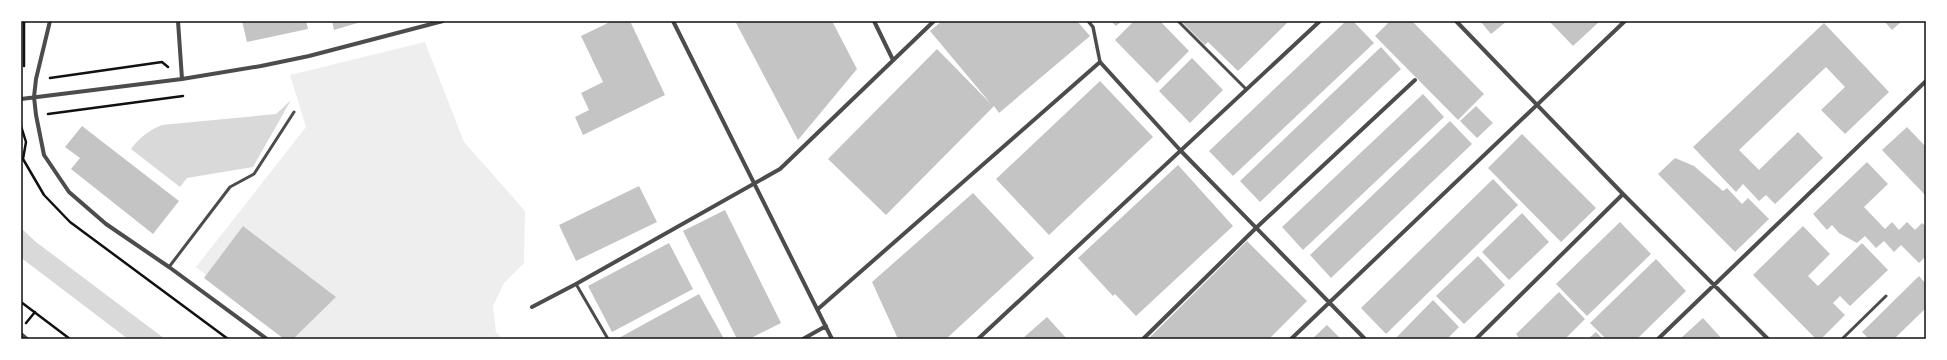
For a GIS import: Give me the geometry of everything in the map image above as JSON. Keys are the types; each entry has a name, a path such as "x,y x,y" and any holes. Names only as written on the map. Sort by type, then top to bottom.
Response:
{"street":[{"path":"50,21 36,79 34,98 44,154 69,192 106,224 169,267 267,339"},
{"path":"178,21 182,79"},
{"path":"21,99 182,79 309,56 442,21"},
{"path":"673,21 832,339"},
{"path":"874,21 893,60"},
{"path":"532,307 780,170 934,21"},
{"path":"1088,21 1093,26 1100,62 1180,150 1365,339"},
{"path":"978,339 1320,21"},
{"path":"1456,21 1623,194 1768,339"},
{"path":"1291,339 1625,21"},
{"path":"818,309 1100,62"},
{"path":"1143,339 1256,228 1414,80"},
{"path":"1658,339 1926,81"},
{"path":"1476,339 1623,194"},
{"path":"803,339 826,326"},
{"path":"21,334 27,339"}],"lane":[{"path":"1178,21 1246,89"},
{"path":"169,267 230,187 254,174 294,112"},
{"path":"576,284 608,339"},
{"path":"1842,339 1886,296"}],"path":[{"path":"24,21 24,72"},
{"path":"50,78 162,62 182,79"},
{"path":"44,115 183,96"},
{"path":"21,302 70,339"}],"shaded area":[{"path":"425,42 464,142 525,211 524,263 504,283 493,306 496,332 503,339 290,339 196,267 306,127 290,75"},
{"path":"291,100 253,167 187,178 180,187 131,149 137,141 153,129 162,125 276,114"},
{"path":"21,228 36,242 165,339 128,339 24,260 21,257"}],"building":[{"path":"242,21 306,21 308,29 247,42"},
{"path":"332,21 364,21 334,30"},
{"path":"612,21 630,21 665,95 583,135 575,117 589,110 581,93 603,82 581,36"},
{"path":"735,21 832,21 857,69 798,140"},
{"path":"942,21 1077,21 1090,36 999,113 994,106 886,215 828,159 937,49 991,104 930,31"},
{"path":"1111,21 1122,21 1116,26"},
{"path":"1134,21 1160,21 1189,51 1157,83 1115,40"},
{"path":"1181,21 1289,21 1238,71 1208,42 1205,45"},
{"path":"1346,21 1353,21 1374,43 1233,176 1209,151"},
{"path":"1390,21 1412,21 1484,94 1458,120 1375,36"},
{"path":"1480,21 1507,21 1491,34"},
{"path":"1600,21 1573,46 1550,22"},
{"path":"1884,21 1902,21 1892,30"},
{"path":"1824,23 1889,92 1845,134 1821,110 1845,87 1826,67 1739,150 1759,170 1798,132 1823,158 1775,204 1766,195 1759,201 1743,184 1736,192 1693,147"},
{"path":"1381,47 1401,69 1260,202 1240,181"},
{"path":"1192,58 1223,90 1190,123 1159,91"},
{"path":"1100,81 1153,137 1049,235 996,179"},
{"path":"1423,94 1444,117 1303,250 1282,227"},
{"path":"1476,106 1493,123 1477,138 1460,121"},
{"path":"1450,121 1472,144 1331,278 1310,255"},
{"path":"82,126 179,201 153,234 71,169 80,158 65,147"},
{"path":"1907,127 1926,147 1926,196 1882,150"},
{"path":"1522,134 1596,208 1561,242 1488,168"},
{"path":"1675,158 1694,166 1723,191 1727,188 1742,204 1748,198 1769,219 1735,252 1658,174"},
{"path":"1867,162 1888,184 1864,207 1885,229 1892,222 1899,230 1907,222 1915,230 1922,223 1926,226 1926,260 1924,258 1919,263 1901,245 1894,252 1884,241 1876,248 1865,236 1857,243 1839,233 1832,225 1827,230 1813,214"},
{"path":"1178,165 1233,226 1136,316 1115,294 1113,296 1078,258"},
{"path":"1493,179 1518,205 1386,334 1361,308"},
{"path":"639,186 657,222 576,261 559,225"},
{"path":"973,193 1034,258 946,339 898,339 872,282"},
{"path":"725,210 781,323 749,339 737,339 683,231"},
{"path":"1522,213 1549,242 1509,280 1482,252"},
{"path":"1620,222 1651,254 1587,316 1556,284"},
{"path":"243,226 336,297 293,339 284,339 204,278"},
{"path":"1803,226 1830,254 1808,276 1818,286 1862,243 1888,270 1850,306 1840,296 1833,303 1845,315 1821,339 1816,339 1753,275"},
{"path":"1247,241 1307,301 1269,339 1148,339"},
{"path":"669,243 693,289 612,332 588,286"},
{"path":"1478,256 1505,285 1464,324 1436,296"},
{"path":"1656,259 1686,291 1637,339 1606,339 1590,323"},
{"path":"1919,276 1926,284 1926,308 1894,339 1869,339 1862,332"},
{"path":"1559,292 1585,319 1565,339 1520,339 1516,334"},
{"path":"699,294 724,339 617,339"},
{"path":"1433,300 1459,327 1447,339 1395,339"},
{"path":"1047,317 1067,339 1022,339"},
{"path":"1703,318 1722,339 1680,339"},
{"path":"1327,325 1341,339 1312,339"},
{"path":"1596,332 1603,339 1588,339"}]}
